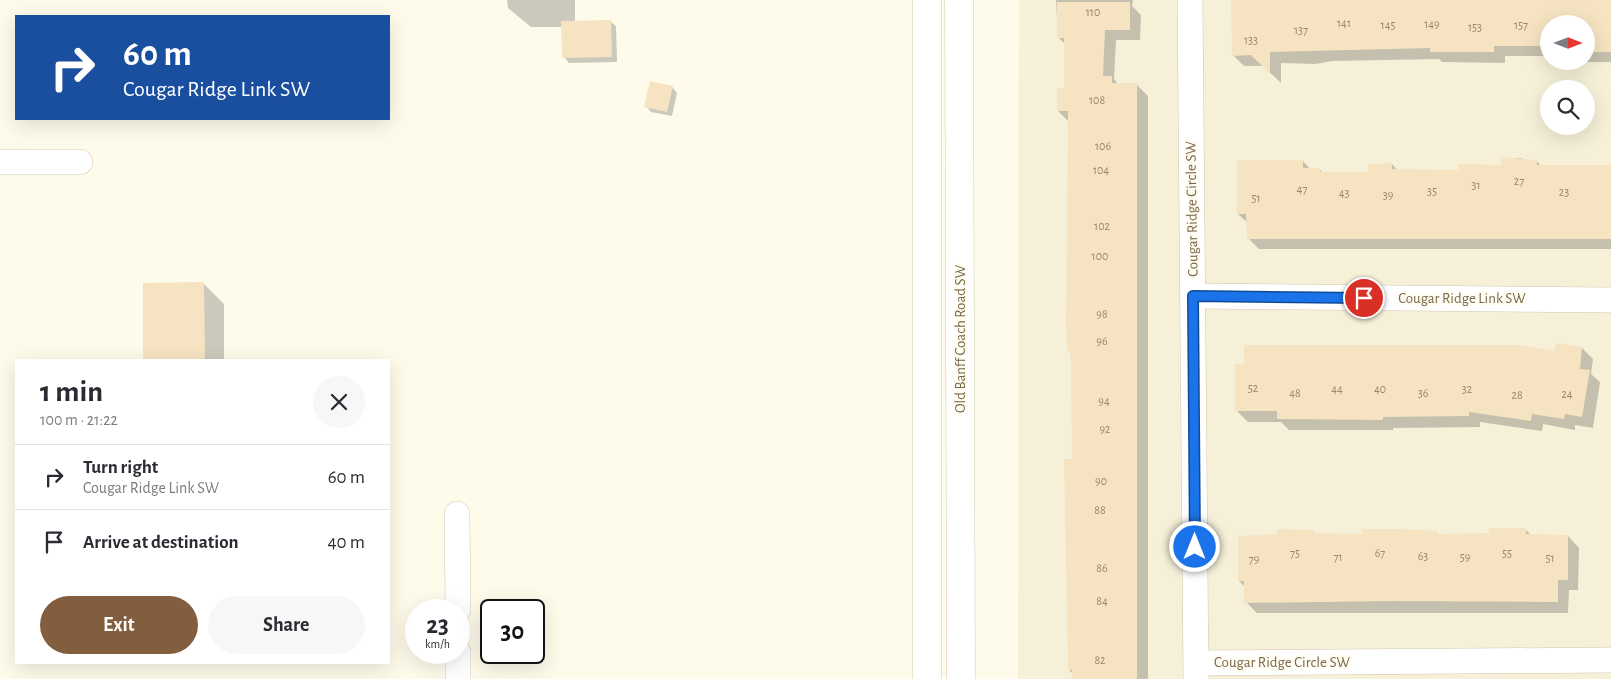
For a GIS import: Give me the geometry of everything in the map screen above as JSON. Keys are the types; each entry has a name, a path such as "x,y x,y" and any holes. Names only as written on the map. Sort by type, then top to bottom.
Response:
{"main road":[{"path":"927,0 927,679"},
{"name":"Old Banff Coach Road SW","path":"959,0 960,679"}],"street":[{"name":"Cougar Ridge Circle SW","path":"1190,0 1196,671 1611,660"},
{"path":"0,162 80,162"},
{"name":"Cougar Ridge Link SW","path":"1193,296 1611,300"},
{"path":"457,514 458,599"},
{"path":"458,664 458,679"}],"shaded area":[{"path":"1019,0 1611,0 1611,679 1018,679"}],"building":[{"path":"1231,0 1611,0 1611,52 1595,52 1595,15 1540,15 1540,46 1494,46 1494,52 1430,52 1430,48 1270,52 1270,74 1251,55 1232,56"},
{"path":"1057,2 1130,2 1130,30 1105,30 1103,76 1112,76 1112,83 1137,83 1137,679 1072,679 1072,670 1068,670 1064,459 1072,459 1071,366 1070,351 1067,351 1066,325 1068,111 1057,111 1057,88 1064,88 1064,38 1057,38"},
{"path":"611,20 612,57 562,58 561,21"},
{"path":"650,81 673,86 667,112 644,107"},
{"path":"1501,157 1537,160 1537,165 1611,165 1611,239 1247,239 1246,214 1237,214 1237,160 1303,160 1303,168 1320,168 1320,172 1368,172 1368,164 1392,163 1392,169 1458,170 1458,164 1501,165"},
{"path":"204,282 205,359 143,359 143,283"},
{"path":"1556,343 1582,347 1580,369 1590,370 1582,417 1565,414 1564,419 1532,414 1531,421 1469,412 1469,416 1383,417 1383,420 1277,419 1277,411 1235,411 1235,364 1244,364 1244,345 1518,345 1555,351"},
{"path":"1489,528 1526,528 1526,534 1568,535 1568,580 1558,580 1558,602 1392,601 1244,603 1244,581 1238,581 1238,536 1277,534 1277,529 1314,530 1314,533 1362,534 1362,529 1398,529 1437,531 1437,534 1441,534 1489,533"}],"route":[{"path":"1195,547 1193,296 1364,298"}]}
